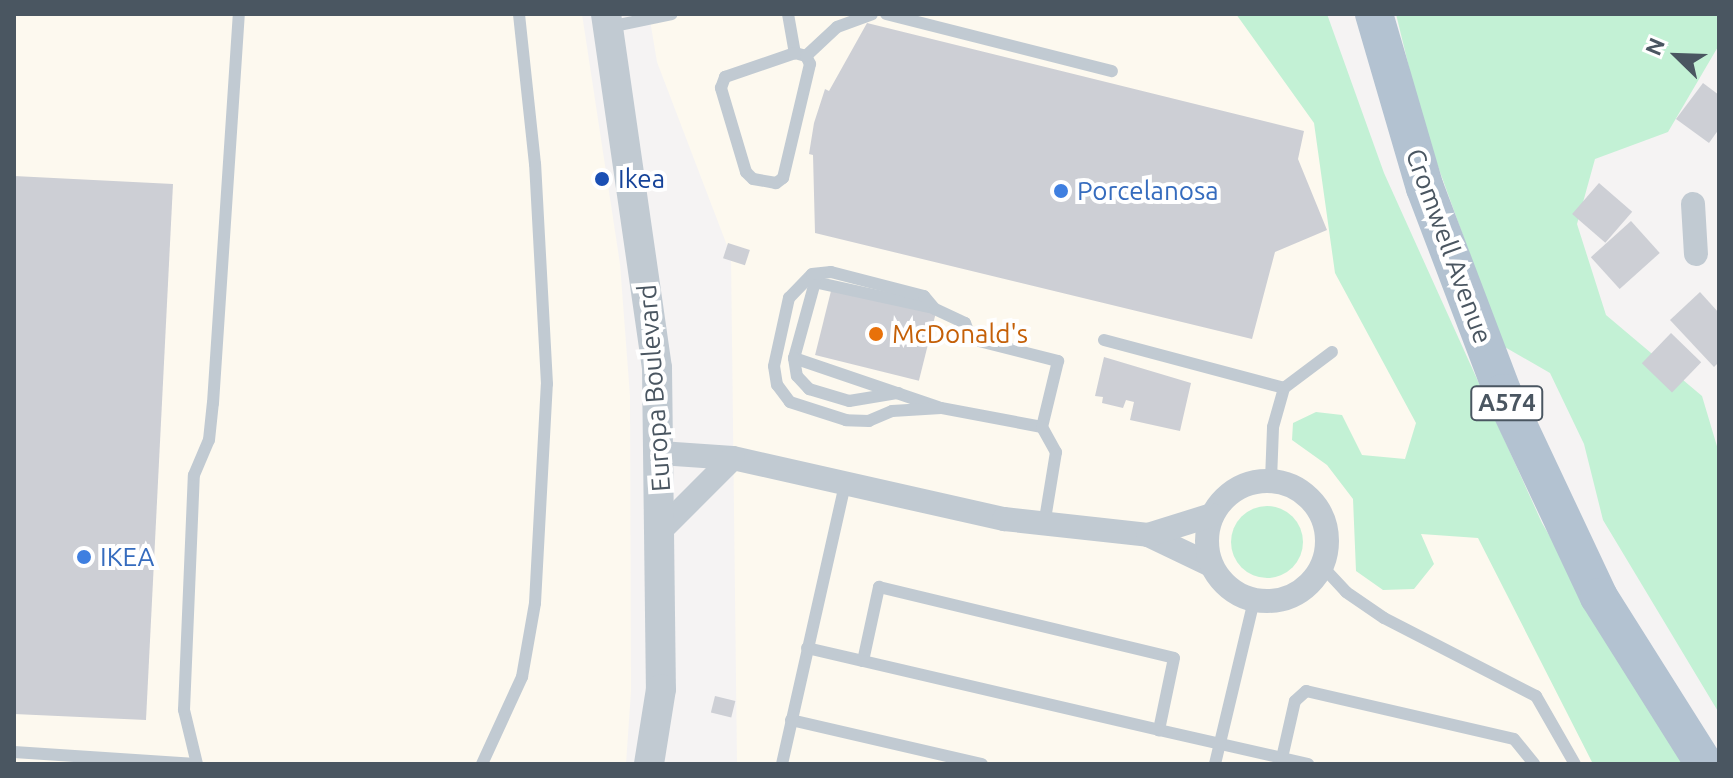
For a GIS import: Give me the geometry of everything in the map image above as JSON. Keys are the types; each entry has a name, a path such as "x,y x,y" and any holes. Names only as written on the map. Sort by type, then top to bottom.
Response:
{"main road":[{"name":"Cromwell Avenue","path":"1374,14 1425,188 1503,393 1599,597 1704,764"}],"street":[{"name":"Europa Boulevard","path":"607,21 645,259 660,453 661,689 649,764"},
{"path":"1693,204 1705,238"},
{"path":"660,453 733,458 1044,525 1148,535 1211,565"},
{"path":"662,529 733,458"},
{"path":"1271,480 1306,495 1318,510 1327,547 1322,566 1294,595 1254,600 1221,581 1211,565 1207,531 1212,515 1236,489 1271,480"},
{"path":"1148,535 1212,515"}],"lane":[{"path":"14,752 196,764 184,710 194,475 209,440 213,403 239,14"},
{"path":"482,764 522,677 535,603 547,384 535,164 519,14"},
{"path":"607,21 672,14"},
{"path":"788,14 801,54 810,64 783,178 776,183 753,179 746,172 721,88 725,77 801,54 837,27 872,14"},
{"path":"886,14 1112,71"},
{"path":"935,309 924,296 831,272 812,274 789,298 774,366 777,385 790,402 846,420 869,421 892,411 941,408"},
{"path":"898,393 849,401 809,389 797,376 794,358 815,282 935,309 965,323 971,339 1058,361 1042,427 1056,452 1044,525"},
{"path":"1104,340 1284,388"},
{"path":"1271,480 1273,427 1284,388 1332,352"},
{"path":"794,358 941,408 1042,427"},
{"path":"782,764 845,484"},
{"path":"1322,566 1346,592 1384,618 1536,696 1575,764"},
{"path":"863,661 879,587 1174,658 1159,730"},
{"path":"1215,764 1254,600"},
{"path":"807,648 1308,764"},
{"path":"1282,758 1295,701 1306,691 1514,739 1534,764"},
{"path":"791,720 982,764"}],"shaded area":[{"path":"14,14 582,14 620,264 630,396 631,691 626,764 14,764"},
{"path":"649,14 1276,14 1641,764 737,764 731,256 657,62"}],"green space":[{"path":"1236,14 1327,14 1384,173 1542,523 1683,764 1593,764 1478,538 1421,534 1434,564 1414,589 1383,590 1356,571 1353,499 1327,465 1292,440 1293,423 1316,412 1342,415 1362,455 1405,459 1416,423 1335,273 1314,123"},
{"path":"1396,14 1719,14 1719,45 1668,132 1595,159 1577,224 1606,315 1702,396 1719,453 1719,713 1603,520 1584,444 1550,373 1503,346 1423,125"},
{"path":"1267,506 1287,512 1297,522 1303,542 1297,562 1287,572 1267,578 1247,572 1237,562 1231,542 1237,522 1247,512"}],"building":[{"name":"Porcelanosa","path":"867,23 1304,131 1298,159 1327,230 1275,252 1252,339 815,233 813,155 809,154 814,123 825,89 829,91"},
{"path":"1703,83 1719,95 1719,129 1709,143 1676,119"},
{"name":"IKEA","path":"14,176 173,184 146,720 14,714"},
{"path":"1599,183 1632,212 1605,243 1572,214"},
{"path":"1631,221 1660,253 1620,289 1591,257"},
{"path":"728,243 750,250 745,265 723,258"},
{"name":"McDonald's","path":"832,287 936,313 919,381 815,355"},
{"path":"1700,292 1719,313 1719,362 1714,367 1670,320"},
{"path":"1671,333 1701,362 1672,392 1642,363"},
{"path":"1104,357 1191,383 1180,431 1130,420 1134,402 1126,400 1123,408 1102,403 1103,397 1095,396"},
{"path":"715,696 735,701 731,718 711,712"}],"place":[{"name":"Ikea","path":"602,179"},
{"name":"Porcelanosa","path":"1061,191"},
{"name":"McDonald's","path":"876,334"},
{"name":"IKEA","path":"84,557"}]}
